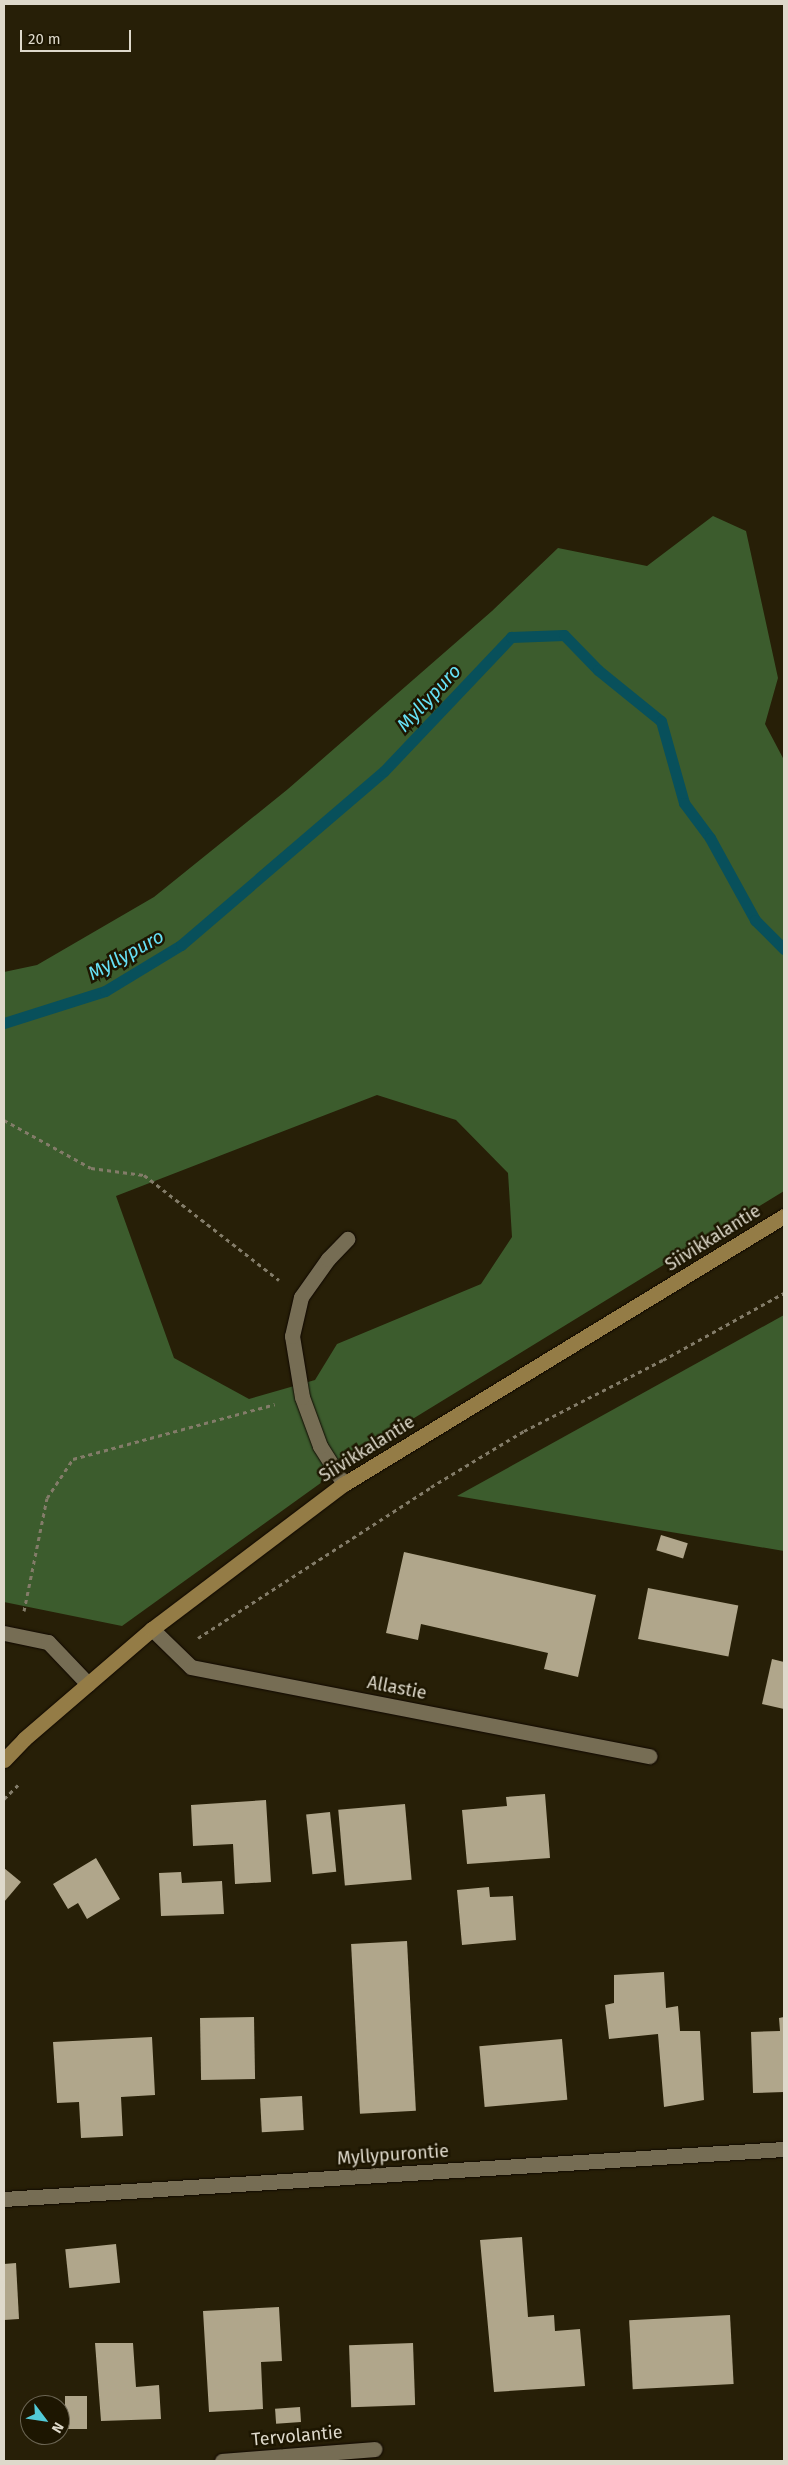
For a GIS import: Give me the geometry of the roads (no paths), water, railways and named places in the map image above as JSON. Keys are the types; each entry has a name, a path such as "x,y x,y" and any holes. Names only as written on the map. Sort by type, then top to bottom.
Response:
{"main road":[{"name":"Siivikkalantie","path":"4,1760 88,1684 152,1630 344,1484 784,1216"}],"street":[{"path":"344,1484 320,1446 302,1397 292,1336 301,1297 328,1259 348,1239"},
{"name":"Allastie","path":"152,1630 190,1667 649,1756"},
{"path":"11,1634 48,1642 88,1684"},
{"name":"Myllypurontie","path":"4,2199 784,2149"},
{"name":"Tervolantie","path":"222,2461 375,2449"}],"waterway":[{"name":"Myllypuro","path":"4,1023 105,991 181,945 384,771 511,637 564,635 598,670 661,721 684,803 710,838 755,920 784,949"}]}
